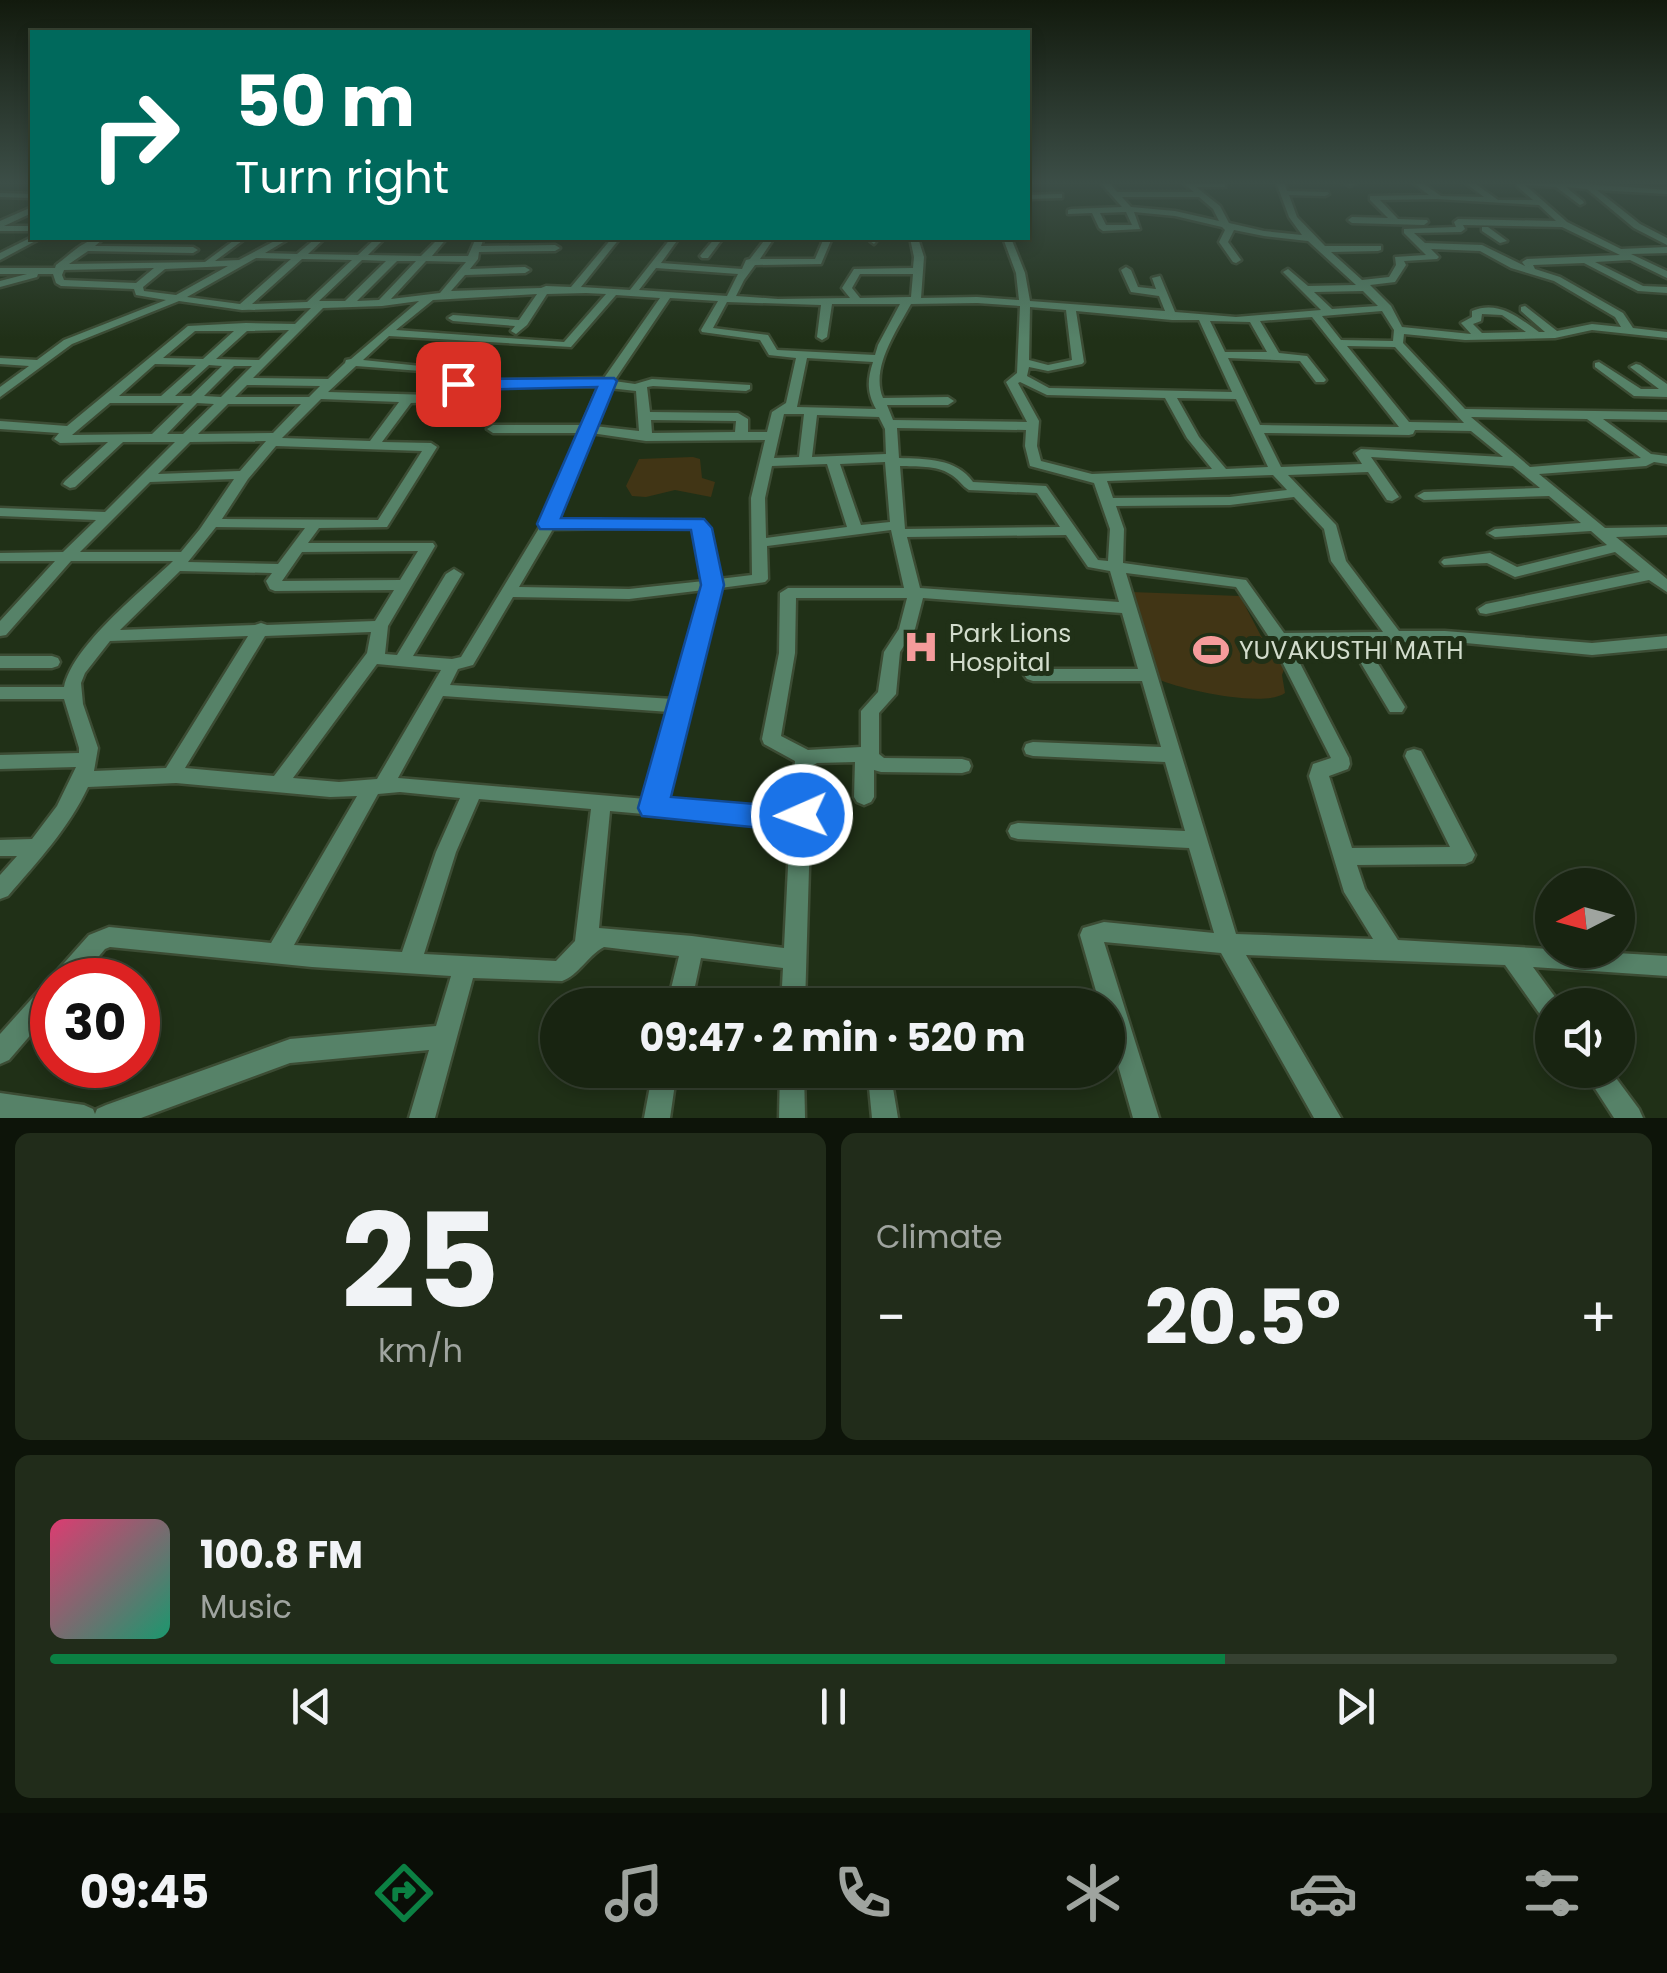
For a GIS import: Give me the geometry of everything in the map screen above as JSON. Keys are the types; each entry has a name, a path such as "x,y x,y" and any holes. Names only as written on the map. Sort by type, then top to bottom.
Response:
{"street":[{"path":"1227,234 1223,242 1236,260"},
{"path":"1276,234 1311,238"},
{"path":"1308,234 1386,308 1398,337 1474,427 1667,587"},
{"path":"1306,289 1392,280 1401,265 1398,258 1434,257 1408,234"},
{"path":"1493,234 1503,241"},
{"path":"1584,234 1667,275"},
{"path":"0,257 33,240"},
{"path":"96,240 79,248 60,269 58,281 69,285 138,286 164,266"},
{"path":"208,261 239,240"},
{"path":"0,393 38,363 98,327 172,301 283,240"},
{"path":"242,307 319,240"},
{"path":"0,631 67,557 297,328 317,302 379,240"},
{"path":"382,304 441,240"},
{"path":"574,290 614,240"},
{"path":"633,292 674,240"},
{"path":"705,256 717,240"},
{"path":"769,240 761,254 745,267 706,330 764,337 771,352 879,359"},
{"path":"654,266 745,267 818,262 827,240"},
{"path":"864,797 866,757 873,745 870,711 887,694 892,652 907,629 915,594 897,529 884,413 874,377 879,359 912,299 919,271 914,240"},
{"path":"1008,240 1022,264 1028,289 1022,369 1013,381 1013,390 1033,426 1030,446 1036,464 1096,477 1370,468"},
{"path":"1422,246 1480,248 1557,279 1619,316 1628,329"},
{"path":"79,248 192,250"},
{"path":"256,256 424,258 477,248 555,248"},
{"path":"0,890 38,847 85,770 89,746 71,693 77,672 213,523 244,475 319,393 350,362 437,296 462,272 477,248"},
{"path":"1325,249 1378,248"},
{"path":"1618,252 1667,250"},
{"path":"350,304 394,258"},
{"path":"1528,269 1528,262 1630,258"},
{"path":"1584,260 1641,289 1667,290"},
{"path":"0,284 60,269 208,261 244,263"},
{"path":"1647,266 1667,264"},
{"path":"462,272 525,270"},
{"path":"1126,270 1134,290 1163,293"},
{"path":"0,271 42,272"},
{"path":"857,301 846,288 857,271 919,271"},
{"path":"1288,272 1330,312"},
{"path":"1157,278 1172,316"},
{"path":"138,286 145,296 242,307 317,302 382,304 546,289 727,300 912,299 1203,318 1386,308"},
{"path":"506,341 546,289"},
{"path":"386,333 568,345 614,292"},
{"path":"478,293 450,321 522,324"},
{"path":"376,654 380,659 452,665 472,655 548,524 607,383 666,295"},
{"path":"822,338 827,301"},
{"path":"1022,369 1078,362 1072,308"},
{"path":"1525,310 1555,334"},
{"path":"1479,336 1466,323 1478,320 1477,311 1505,312 1536,335"},
{"path":"1314,314 1428,456"},
{"path":"1203,318 1275,469 1331,528 1340,560 1395,637"},
{"path":"1252,318 1274,356"},
{"path":"213,523 385,522 432,447 188,437 60,439 198,325 297,328"},
{"path":"164,400 246,326"},
{"path":"1338,343 1398,337 1555,334 1577,328 1667,335"},
{"path":"780,410 792,405 802,355"},
{"path":"1221,355 1303,358 1320,380"},
{"path":"0,361 38,363"},
{"path":"152,361 262,363"},
{"path":"156,438 232,362"},
{"path":"350,362 430,370"},
{"path":"1598,365 1638,393 1667,392 1661,380 1636,374"},
{"path":"1022,369 1044,390 1242,396"},
{"path":"244,381 319,393 434,399 458,384 607,383 638,387 643,390 644,435"},
{"path":"638,387 652,382 746,388"},
{"path":"105,399 225,400 319,393"},
{"path":"1169,394 1193,438 1224,474"},
{"path":"374,444 407,398"},
{"path":"884,413 948,401"},
{"path":"780,410 884,413 1033,426"},
{"path":"507,592 629,594 760,579 758,498 780,410"},
{"path":"806,460 811,410"},
{"path":"1459,412 1667,416"},
{"path":"1588,414 1667,471"},
{"path":"644,416 741,418 741,436"},
{"path":"0,425 68,430"},
{"path":"1257,430 1474,427"},
{"path":"494,430 588,429 644,435 772,436"},
{"path":"70,484 119,439"},
{"path":"1392,497 1361,453 1520,467 1667,460"},
{"path":"832,460 855,529"},
{"path":"766,462 891,460 947,466 962,474 971,486 1038,487 1092,563 1241,582 1279,639 1342,762 1318,771 1360,903 1393,951"},
{"path":"146,478 244,475"},
{"path":"1096,477 1117,529 1116,566 1194,840 1228,944 1328,1118"},
{"path":"1424,496 1550,492"},
{"path":"1108,502 1230,501 1294,493"},
{"path":"0,512 109,516"},
{"path":"548,524 696,523 701,528 712,585 653,808"},
{"path":"315,524 282,569 275,586 406,585"},
{"path":"758,543 855,529 1070,532"},
{"path":"1496,534 1667,531"},
{"path":"280,782 376,654 380,626 427,544 298,548"},
{"path":"1449,562 1490,558 1516,572 1616,547"},
{"path":"2,560 67,557 282,569"},
{"path":"402,661 454,574"},
{"path":"1486,609 1650,574"},
{"path":"962,766 881,765 866,757 806,758 772,739 787,653 788,593 915,594 1129,608"},
{"path":"106,636 380,626"},
{"path":"172,774 262,628"},
{"path":"1279,639 1445,636 1592,649 1667,642"},
{"path":"1354,638 1396,707"},
{"path":"0,662 52,662"},
{"path":"276,954 452,665"},
{"path":"1033,675 1149,675"},
{"path":"438,690 680,706"},
{"path":"0,693 71,693"},
{"path":"1034,749 1172,754"},
{"path":"1344,857 1465,855 1414,756"},
{"path":"793,988 806,758"},
{"path":"0,762 280,782 335,790 377,786 472,792 802,820"},
{"path":"410,963 446,852 472,792"},
{"path":"586,945 601,804"},
{"path":"1018,831 1194,840"},
{"path":"0,848 38,847"},
{"path":"1146,1118 1091,935 1104,932 1228,944 1667,966"},
{"path":"84,958 98,942 109,937 276,954 558,972 586,945 602,937 794,959"},
{"path":"683,988 692,946"},
{"path":"1511,956 1535,989"},
{"path":"422,1118 465,966"},
{"path":"0,1052 30,1018"},
{"path":"106,1118 290,1051 443,1037"},
{"path":"658,1118 662,1088"},
{"path":"792,1088 792,1118"},
{"path":"881,1088 885,1118"},
{"path":"1608,1088 1630,1118"},
{"path":"0,1106 84,1118"}],"shaded area":[{"path":"639,459 700,459 702,478 715,482 711,497 675,490 632,496 626,486"},
{"name":"YUVAKUSTHI MATH","path":"1131,592 1240,596 1261,636 1286,664 1282,675 1285,693 1260,699 1242,698 1158,679"}],"place":[{"name":"Park Lions Hospital","path":"921,647"},
{"name":"YUVAKUSTHI MATH","path":"1211,650"}],"route":[{"path":"458,384 608,381 548,524 700,524 712,585 653,808 802,820 802,815"}]}
